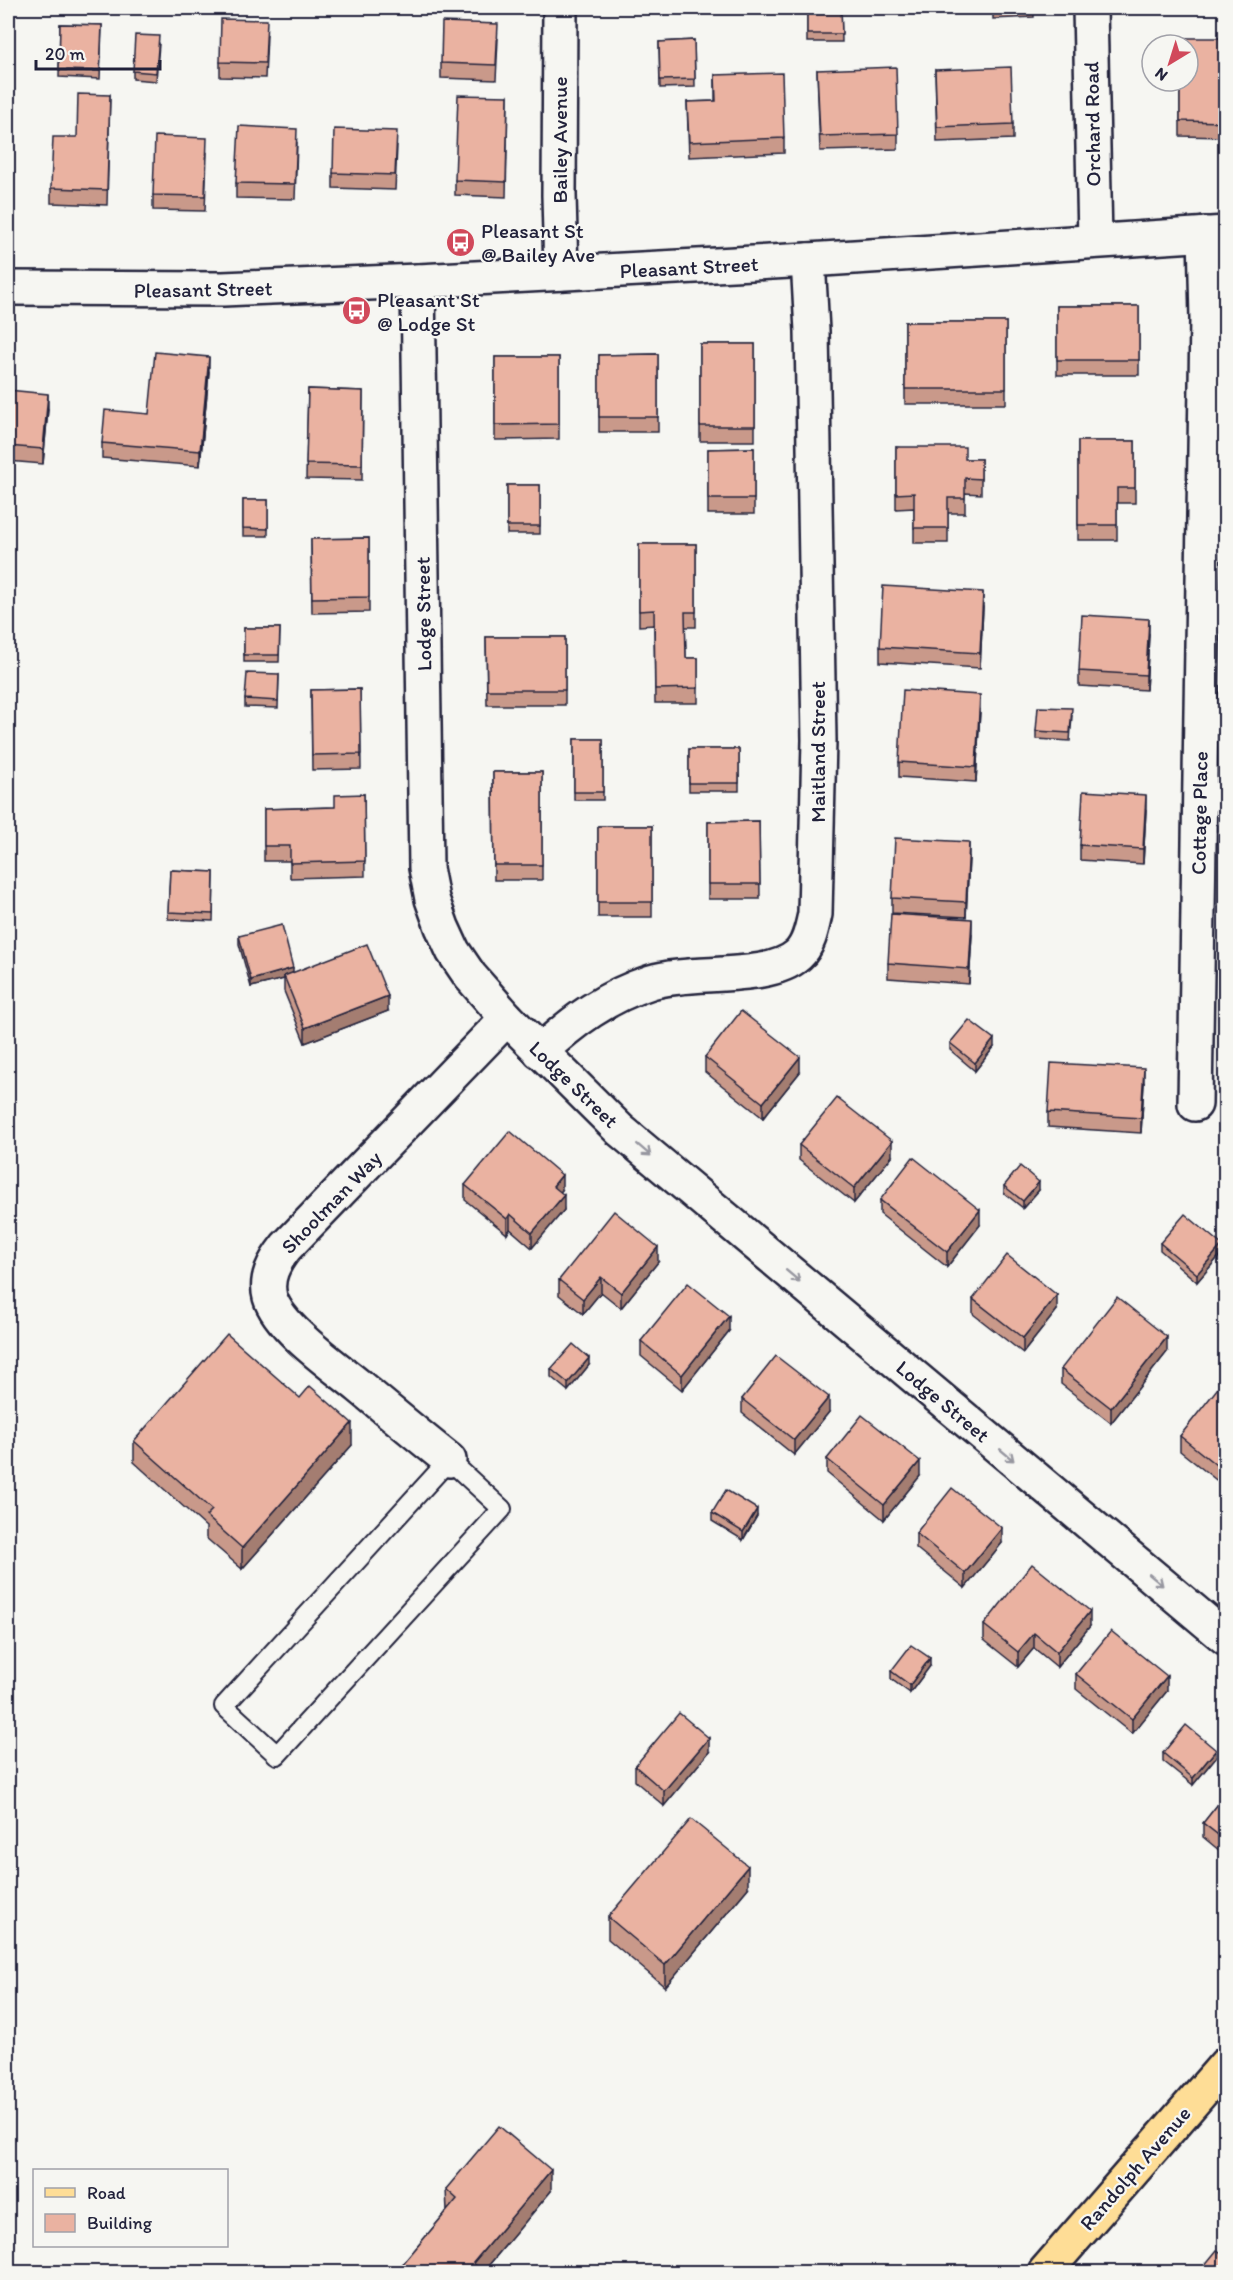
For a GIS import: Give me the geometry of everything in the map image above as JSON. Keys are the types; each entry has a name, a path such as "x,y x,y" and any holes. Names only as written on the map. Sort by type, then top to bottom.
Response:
{"main road":[{"name":"Randolph Avenue","path":"1045,2272 1226,2064"}],"street":[{"name":"Bailey Avenue","path":"560,8 561,273"},
{"name":"Orchard Road","path":"1090,8 1095,240"},
{"name":"Pleasant Street","path":"8,288 223,289 418,282 1215,234"},
{"name":"Cottage Place","path":"1195,1104 1207,319 1215,234"},
{"name":"Maitland Street","path":"540,1052 585,1014 629,989 679,976 757,971 789,962 799,955 812,928 815,914 819,740 812,331 808,260"},
{"name":"Lodge Street","path":"418,282 426,868 432,899 453,951 470,976 507,1018 655,1160 1226,1638"},
{"name":"Shoolman Way","path":"449,1460 292,1329 271,1300 268,1287 270,1273 285,1247 507,1018"}],"lane":[{"path":"449,1460 502,1509 277,1755 224,1707 449,1460"}],"building":[{"path":"807,8 841,8 842,34 807,34"},
{"path":"993,8 1034,8 1034,10 993,11"},
{"path":"221,19 267,20 265,63 220,62"},
{"path":"442,22 498,24 496,65 441,63"},
{"path":"60,24 102,25 100,71 59,70"},
{"path":"135,35 159,36 156,73 133,71"},
{"path":"1200,38 1226,38 1226,122 1180,121 1180,93 1200,93"},
{"path":"694,40 695,79 660,80 659,42"},
{"path":"896,67 898,134 820,136 817,70"},
{"path":"1011,67 1013,124 937,127 935,70"},
{"path":"782,73 784,138 689,142 687,102 716,101 715,75"},
{"path":"78,94 110,95 107,190 51,188 53,137 77,137"},
{"path":"458,95 508,96 506,182 455,180"},
{"path":"239,126 297,129 295,184 236,183"},
{"path":"334,129 397,131 395,175 333,173"},
{"path":"155,136 207,138 205,196 153,195"},
{"path":"1057,306 1139,306 1139,360 1057,360"},
{"path":"905,322 1006,322 1006,389 905,389"},
{"path":"700,344 755,344 755,426 700,426"},
{"path":"155,352 209,357 200,451 102,443 105,410 149,414"},
{"path":"658,354 658,417 599,417 599,355"},
{"path":"495,357 559,357 559,424 495,425"},
{"path":"308,389 363,391 362,465 306,464"},
{"path":"8,390 48,394 43,449 8,446"},
{"path":"1078,441 1135,441 1135,488 1117,488 1117,525 1078,525"},
{"path":"896,447 965,447 965,459 981,459 981,479 965,478 965,498 948,498 948,528 914,528 914,493 896,494"},
{"path":"754,448 754,499 708,499 708,449"},
{"path":"507,485 540,485 540,526 507,526"},
{"path":"243,500 268,500 268,529 243,528"},
{"path":"369,538 369,597 312,598 311,539"},
{"path":"639,544 696,544 696,612 685,612 686,658 698,658 698,688 655,689 654,610 639,611"},
{"path":"883,586 983,592 980,653 880,647"},
{"path":"1082,615 1149,619 1146,675 1079,671"},
{"path":"244,628 280,628 279,655 244,655"},
{"path":"486,637 565,637 565,690 487,690"},
{"path":"247,673 279,674 278,701 245,699"},
{"path":"360,689 361,754 312,755 311,690"},
{"path":"903,690 980,695 976,767 899,762"},
{"path":"1038,707 1072,708 1070,733 1036,731"},
{"path":"574,739 603,739 603,792 574,792"},
{"path":"689,749 739,749 739,783 689,783"},
{"path":"493,772 542,772 542,865 494,865"},
{"path":"1083,791 1146,795 1143,849 1080,845"},
{"path":"364,794 365,861 290,863 290,846 264,846 264,809 335,807 335,795"},
{"path":"759,821 760,884 708,884 708,822"},
{"path":"598,826 652,826 652,902 598,902"},
{"path":"895,838 969,842 966,902 892,898"},
{"path":"170,870 214,872 213,914 168,912"},
{"path":"891,914 972,919 969,969 888,963"},
{"path":"282,925 293,968 251,980 239,936"},
{"path":"367,944 388,996 305,1028 284,976"},
{"path":"741,1011 800,1057 763,1103 705,1057"},
{"path":"969,1020 994,1039 975,1063 950,1043"},
{"path":"1051,1063 1144,1068 1141,1118 1048,1112"},
{"path":"837,1098 892,1141 854,1188 799,1145"},
{"path":"510,1131 562,1175 553,1186 564,1195 532,1233 510,1214 507,1219 465,1185"},
{"path":"913,1157 980,1210 947,1252 880,1200"},
{"path":"1020,1166 1039,1182 1023,1201 1004,1186"},
{"path":"614,1211 658,1247 621,1293 601,1277 583,1299 559,1280"},
{"path":"1185,1214 1222,1245 1197,1274 1160,1243"},
{"path":"1007,1255 1057,1295 1023,1338 973,1299"},
{"path":"688,1283 729,1316 682,1375 641,1341"},
{"path":"1117,1297 1167,1337 1111,1408 1061,1369"},
{"path":"227,1334 300,1398 310,1386 352,1423 242,1548 206,1516 212,1510 134,1441"},
{"path":"573,1344 589,1358 568,1383 551,1369"},
{"path":"776,1356 829,1397 794,1440 742,1399"},
{"path":"1221,1384 1226,1388 1226,1461 1220,1468 1180,1436"},
{"path":"862,1415 920,1461 884,1505 827,1459"},
{"path":"952,1488 1002,1528 965,1573 916,1533"},
{"path":"726,1490 757,1509 743,1532 712,1513"},
{"path":"1032,1564 1090,1611 1057,1652 1034,1633 1018,1652 984,1625"},
{"path":"1111,1631 1167,1676 1132,1719 1076,1674"},
{"path":"911,1645 930,1658 910,1685 891,1671"},
{"path":"679,1713 709,1738 664,1791 635,1766"},
{"path":"1186,1725 1216,1750 1193,1778 1163,1753"},
{"path":"1226,1794 1226,1841 1203,1823"},
{"path":"691,1819 748,1866 665,1965 608,1917"},
{"path":"499,2126 551,2170 473,2263 484,2272 396,2272 457,2199 446,2189"},
{"path":"1217,2250 1226,2256 1226,2272 1199,2272"}],"place":[{"name":"Pleasant St @ Bailey Ave","path":"460,242"},
{"name":"Pleasant St @ Lodge St","path":"356,311"}]}
